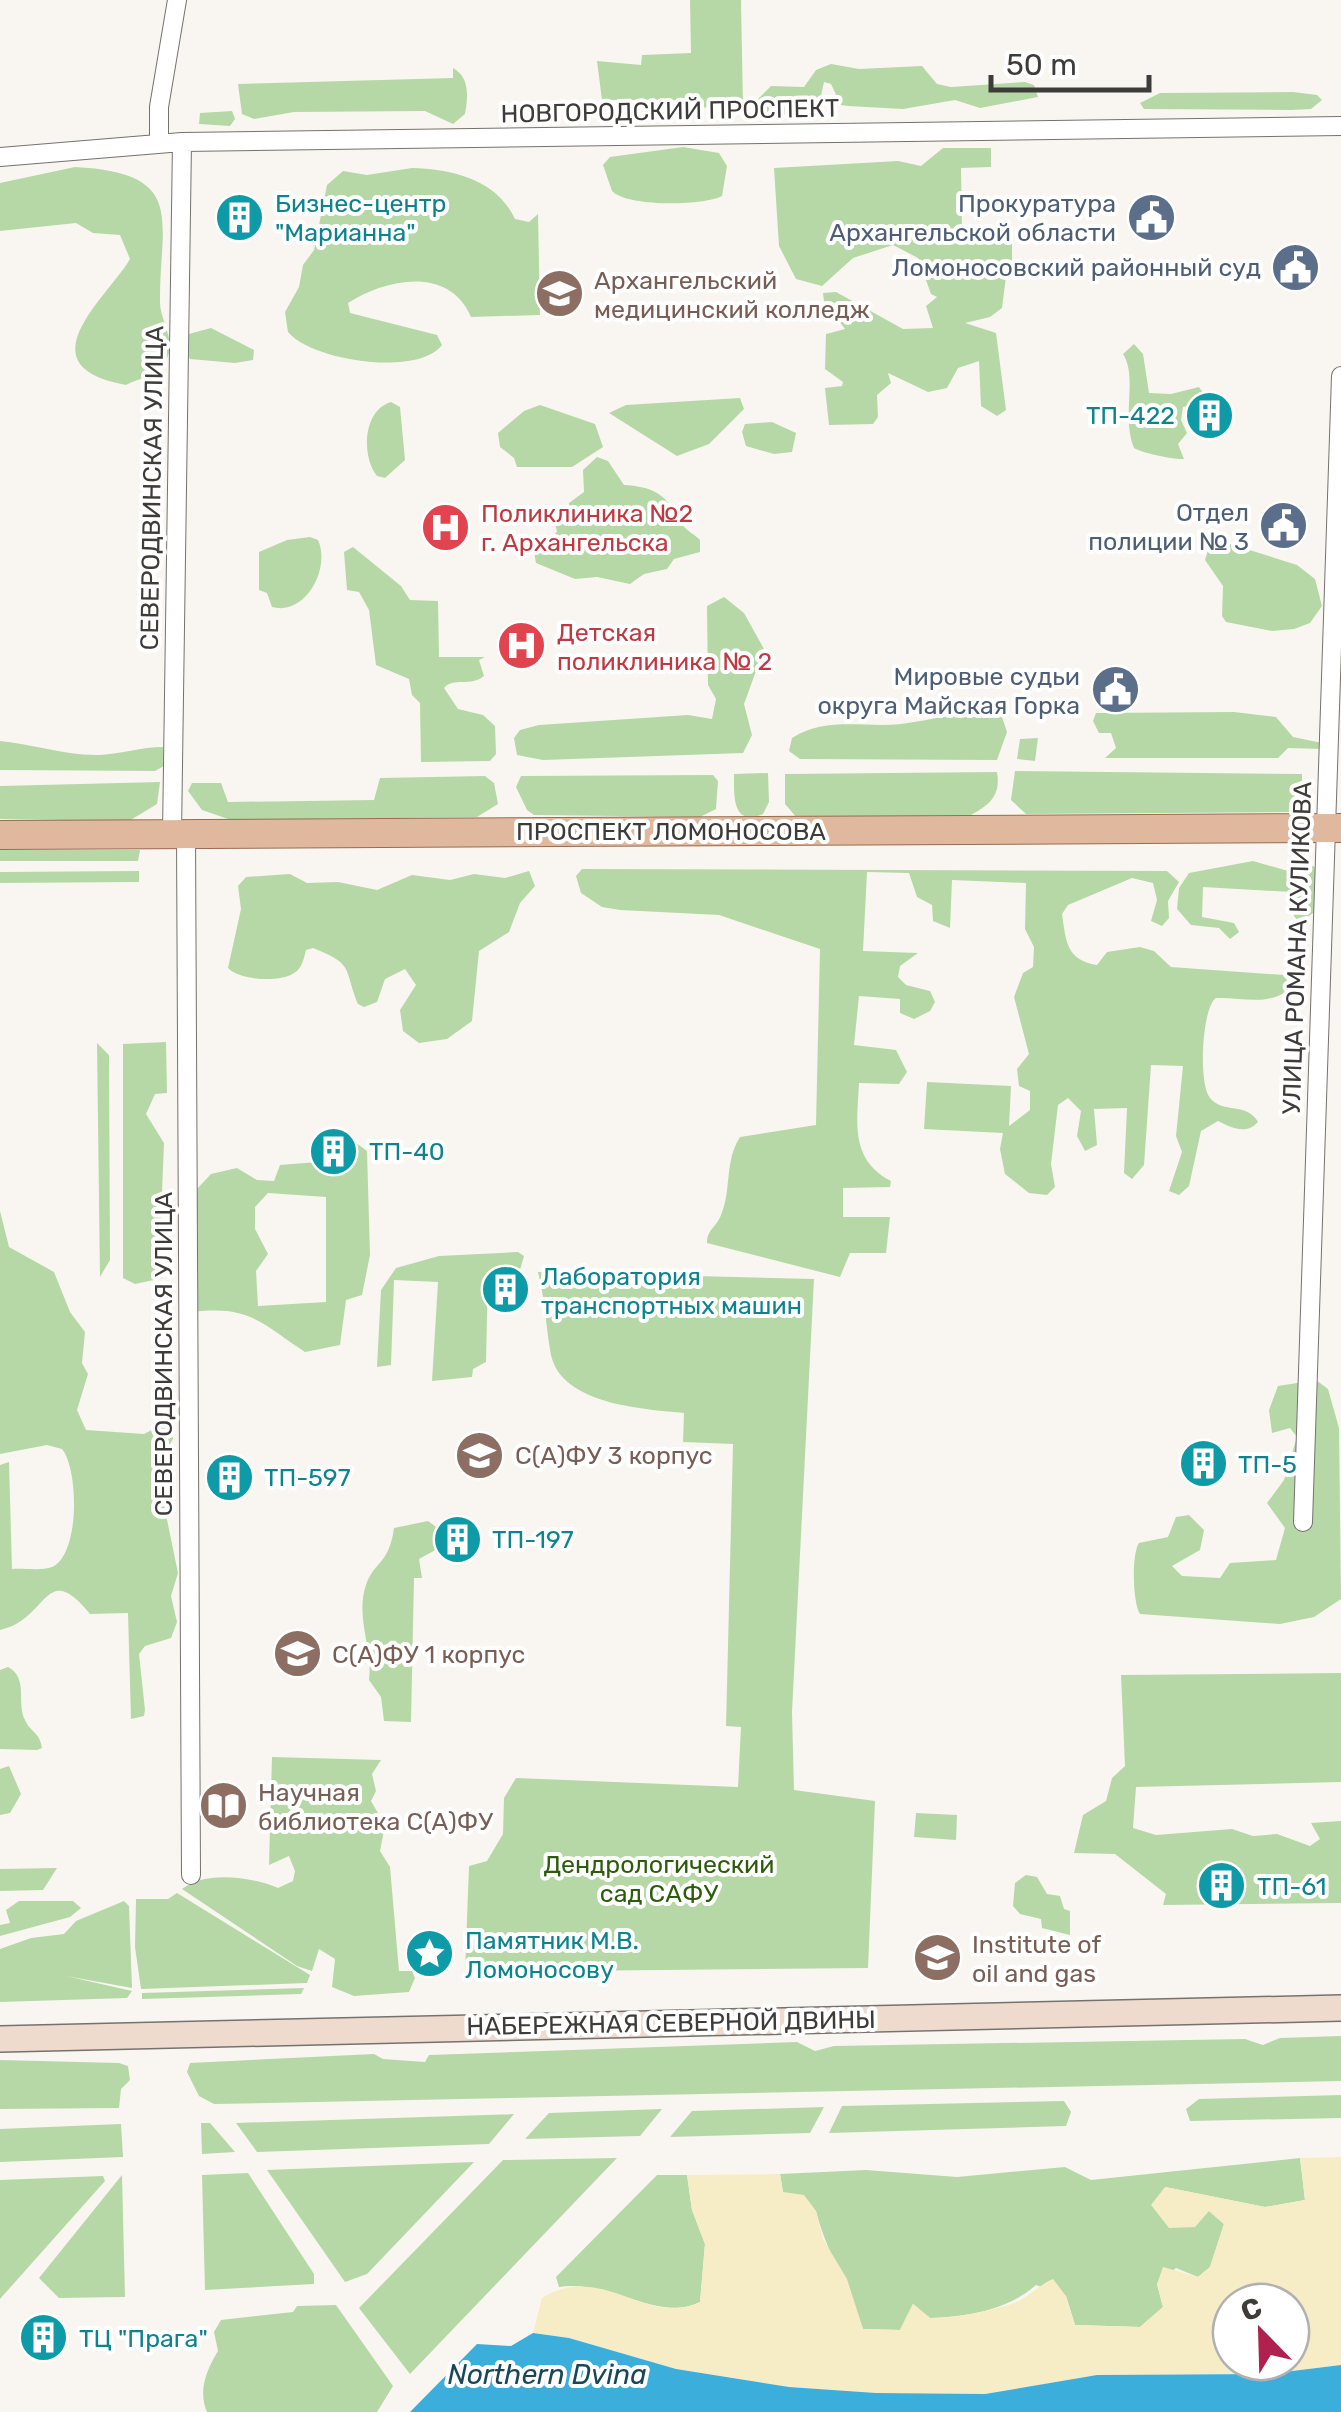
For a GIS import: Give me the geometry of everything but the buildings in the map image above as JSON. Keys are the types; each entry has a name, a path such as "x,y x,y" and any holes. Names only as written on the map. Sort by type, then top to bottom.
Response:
{"main road":[{"name":"ПРОСПЕКТ ЛОМОНОСОВА","path":"0,834 1334,828"},
{"name":"НАБЕРЕЖНАЯ СЕВЕРНОЙ ДВИНЫ","path":"0,2038 1341,2008"}],"street":[{"path":"159,144 159,107 177,0"},
{"name":"НОВГОРОДСКИЙ ПРОСПЕКТ","path":"0,158 182,142 1341,126"},
{"name":"СЕВЕРОДВИНСКАЯ УЛИЦА","path":"182,142 179,834 191,1875"},
{"name":"УЛИЦА РОМАНА КУЛИКОВА","path":"1303,1522 1334,828 1341,376"}],"green space":[{"path":"690,0 741,0 743,106 690,108 689,100 602,100 597,61 641,65 642,55 691,53"},
{"path":"831,64 859,69 922,66 937,84 951,87 1025,82 1034,85 1038,97 980,108 955,100 903,109 848,106 841,105 831,84 824,82 819,105 813,109 789,114 757,110 758,99 771,86 804,87 816,70"},
{"path":"453,68 465,82 467,94 465,114 453,124 425,111 294,112 254,119 242,114 238,84 453,78"},
{"path":"1160,93 1317,95 1322,100 1311,109 1291,110 1144,109 1140,103"},
{"path":"232,111 235,119 230,126 199,124 200,113"},
{"path":"683,147 719,153 727,166 722,196 699,202 666,203 633,200 612,191 603,165 610,157"},
{"path":"943,148 991,148 991,167 961,168 962,232 1012,232 1012,263 1007,269 1002,308 990,317 965,323 996,333 1006,410 997,416 981,406 979,361 958,368 947,388 928,392 888,373 891,383 877,395 878,417 873,424 829,425 825,388 842,386 843,382 825,369 826,334 845,329 824,301 823,293 836,292 903,329 933,328 926,306 937,297 931,294 918,258 893,245 853,258 822,286 796,279 779,246 774,168 898,161 921,166"},
{"path":"75,167 111,171 136,179 152,191 160,206 160,302 169,354 157,371 126,385 95,376 79,363 75,347 91,311 130,259 120,235 93,233 76,223 0,231 0,183"},
{"path":"412,168 472,179 497,195 515,219 529,222 538,214 540,315 471,317 461,300 448,290 432,283 397,283 348,303 350,313 437,335 442,345 429,355 411,361 365,361 319,351 301,342 288,332 285,312 299,287 303,265 314,250 327,185 343,171 367,175"},
{"path":"211,328 254,350 253,360 235,363 190,359 185,352 185,335"},
{"path":"1134,344 1143,354 1149,393 1171,394 1199,387 1209,402 1183,407 1181,420 1187,433 1178,444 1184,459 1134,448 1129,423 1129,374 1123,354"},
{"path":"740,398 744,409 709,444 677,456 609,413 626,405"},
{"path":"391,402 400,407 405,460 385,478 377,476 367,446 375,414"},
{"path":"540,405 595,424 603,447 572,467 517,467 514,458 500,447 498,433 524,411"},
{"path":"772,422 796,433 792,452 774,454 746,446 742,432 745,424"},
{"path":"597,457 608,461 624,485 645,488 666,500 684,526 700,540 700,552 674,559 667,569 644,574 630,584 597,577 575,579 536,563 534,552 557,532 552,510 570,514 569,503 584,492 583,470"},
{"path":"287,540 318,540 321,552 312,588 295,604 272,607 267,593 259,590 259,552"},
{"path":"1224,542 1297,565 1315,579 1322,606 1310,623 1272,631 1226,622 1222,616 1223,586 1205,560 1209,547"},
{"path":"353,547 401,586 410,600 438,601 439,657 485,657 479,660 484,676 444,688 458,709 483,715 495,726 496,754 490,761 421,762 420,703 412,695 409,679 376,665 369,610 359,592 347,590 344,552"},
{"path":"724,597 744,613 764,649 744,704 752,735 743,753 543,760 517,755 514,738 520,730 539,725 688,715 712,719 716,699 708,685 707,606"},
{"path":"989,711 1002,717 1007,732 997,760 800,759 789,751 792,738 818,727 901,724"},
{"path":"1234,712 1276,717 1293,737 1322,743 1322,749 1288,748 1278,758 1105,758 1116,748 1111,733 1099,733 1093,721 1096,713"},
{"path":"1038,738 1035,761 1017,759 1020,739"},
{"path":"0,741 87,755 163,747 164,766 155,771 0,770"},
{"path":"1015,771 1302,774 1302,801 1289,812 1026,814 1011,800"},
{"path":"997,772 993,798 971,815 797,818 785,804 785,774"},
{"path":"768,773 769,802 763,814 753,817 740,813 734,774"},
{"path":"713,775 718,781 716,809 700,817 534,815 527,810 516,787 521,776"},
{"path":"485,776 494,783 498,804 477,817 231,820 202,810 188,791 192,783 221,783 228,802 374,800 380,778"},
{"path":"160,782 157,804 129,821 0,819 0,786"},
{"path":"0,850 140,850 138,861 0,861"},
{"path":"1253,861 1288,871 1313,866 1320,872 1318,910 1299,922 1294,916 1292,892 1203,887 1202,917 1234,923 1239,932 1230,939 1219,928 1191,925 1177,909 1179,888 1189,873"},
{"path":"582,869 1167,871 1179,882 1168,901 1169,918 1162,926 1151,921 1157,900 1153,883 1132,878 1068,905 1062,914 1069,948 1079,959 1097,965 1107,952 1140,947 1154,951 1171,967 1284,975 1291,988 1283,994 1255,1000 1216,998 1207,1015 1203,1063 1206,1090 1215,1103 1248,1112 1258,1122 1244,1129 1218,1121 1201,1131 1189,1186 1179,1195 1169,1191 1182,1152 1176,1136 1183,1066 1151,1065 1144,1165 1132,1179 1124,1173 1127,1108 1094,1109 1097,1145 1085,1151 1077,1136 1081,1111 1068,1098 1058,1105 1051,1164 1055,1187 1047,1195 1029,1193 1005,1174 1000,1149 1003,1133 924,1129 927,1082 1011,1086 1009,1126 1030,1110 1030,1091 1019,1086 1017,1069 1029,1054 1014,997 1023,973 1033,967 1034,947 1025,929 1026,883 952,880 950,928 933,921 932,905 917,897 909,873 867,872 863,951 918,953 900,966 898,977 906,985 930,991 935,1002 930,1011 914,1019 900,1013 900,999 859,996 854,1045 896,1050 907,1072 899,1084 859,1083 857,1126 862,1151 868,1162 891,1181 890,1187 843,1188 843,1217 890,1217 886,1253 850,1253 840,1277 707,1243 724,1205 732,1156 740,1137 816,1125 820,949 719,915 602,907 581,893 576,876"},
{"path":"139,871 139,882 0,883 0,872"},
{"path":"529,871 535,886 520,903 509,932 479,951 472,1021 447,1039 419,1043 403,1031 400,1010 416,985 405,969 385,979 377,1002 364,1007 358,1004 342,963 313,948 306,950 297,971 288,976 250,977 228,968 241,909 238,886 246,877 290,874 307,883 338,882 377,890 412,875 450,880 474,874 505,878"},
{"path":"166,1042 167,1093 155,1094 146,1114 164,1143 161,1217 155,1244 163,1278 135,1284 123,1278 123,1044"},
{"path":"97,1043 109,1055 110,1260 100,1277"},
{"path":"343,1133 367,1151 370,1255 362,1295 346,1300 340,1345 305,1352 242,1314 193,1312 196,1190 211,1174 237,1168 257,1180 274,1181 280,1165 317,1162 325,1170 342,1171","holes":["268,1193 326,1197 326,1302 258,1306 256,1271 268,1254 255,1229 255,1207"]},
{"path":"0,1211 9,1247 54,1272 70,1312 85,1332 82,1363 88,1374 77,1410 86,1430 144,1434 159,1426 172,1431 173,1439 160,1460 163,1500 178,1573 171,1596 177,1622 171,1638 145,1646 139,1654 144,1716 131,1719 128,1613 90,1614 75,1598 63,1591 54,1592 16,1624 0,1630 0,1465 9,1462 12,1569 48,1568 61,1559 72,1530 74,1492 62,1449 47,1445 0,1454"},
{"path":"518,1252 524,1256 520,1270 524,1274 488,1274 486,1362 473,1369 472,1377 432,1381 438,1282 394,1280 391,1365 377,1367 381,1290 396,1268 439,1256"},
{"name":"Дендрологический сад САФУ","path":"538,1272 814,1279 792,1712 794,1790 875,1801 868,1968 465,1972 469,1866 487,1861 503,1834 504,1798 516,1778 738,1787 741,1727 726,1726 733,1444 683,1442 684,1413 627,1406 571,1385 558,1372 551,1355"},
{"path":"1316,1380 1328,1389 1339,1428 1341,1599 1314,1617 1280,1624 1140,1614 1134,1579 1136,1549 1139,1543 1168,1537 1176,1517 1189,1515 1204,1530 1200,1550 1172,1566 1182,1576 1220,1578 1230,1563 1276,1560 1285,1528 1267,1503 1284,1480 1297,1437 1290,1428 1272,1433 1269,1410 1278,1386"},
{"path":"428,1521 439,1529 439,1548 419,1559 422,1578 414,1578 411,1722 384,1721 381,1697 369,1680 363,1597 369,1577 389,1549 394,1528"},
{"path":"8,1667 20,1684 27,1724 41,1743 42,1748 37,1750 0,1749 0,1670"},
{"path":"1341,1673 1341,1782 1136,1787 1133,1828 1156,1835 1232,1829 1253,1836 1277,1834 1310,1846 1320,1839 1311,1823 1341,1821 1341,1903 1163,1905 1166,1894 1115,1854 1074,1853 1083,1815 1106,1801 1112,1778 1125,1766 1121,1675"},
{"path":"272,1757 381,1760 372,1774 376,1791 371,1801 385,1825 380,1851 390,1867 399,1971 412,1971 415,1978 409,1992 354,1996 332,1987 335,1959 319,1949 312,1971 297,1966 182,1889 216,1877 242,1878 278,1888 293,1881 295,1871 289,1856 269,1865"},
{"path":"9,1766 21,1794 10,1813 0,1815 0,1769"},
{"path":"916,1813 957,1815 956,1840 914,1837"},
{"path":"57,1868 43,1890 0,1891 0,1869"},
{"path":"1026,1875 1037,1877 1047,1894 1060,1896 1064,1909 1070,1911 1070,1935 1042,1928 1041,1919 1020,1914 1013,1906 1015,1883"},
{"path":"177,1893 310,1975 307,1983 141,1989 135,1947 136,1899 168,1899"},
{"path":"19,1901 73,1901 81,1908 70,1917 0,1936 0,1925 10,1923 6,1910"},
{"path":"124,1901 129,1906 132,1988 66,1976 132,1991 127,1998 0,2002 0,1949 31,1938 64,1934 76,1921"},
{"path":"304,1988 301,1994 142,1999 142,1993"},
{"path":"1341,2036 1341,2081 214,2104 199,2096 187,2072 190,2063 374,2054 383,2059 425,2062 429,2055 797,2042 815,2051 834,2046 1245,2039 1263,2045 1280,2038"},
{"path":"0,2060 119,2063 128,2066 130,2080 121,2089 119,2108 0,2109"},
{"path":"1341,2095 1341,2118 1190,2121 1186,2109 1199,2099"},
{"path":"1064,2101 1071,2112 1066,2126 829,2133 842,2106"},
{"path":"824,2107 810,2133 670,2137 692,2111"},
{"path":"662,2109 640,2136 525,2139 549,2113"},
{"path":"514,2114 489,2144 257,2152 236,2123"},
{"path":"201,2123 210,2123 235,2152 202,2154"},
{"path":"121,2124 123,2157 0,2162 0,2129"},
{"path":"617,2158 410,2374 359,2308 503,2160"},
{"path":"1300,2158 1305,2200 1265,2207 1165,2187 1209,2211 1224,2224 1210,2267 1198,2277 1176,2268 1157,2284 1163,2307 1140,2327 1075,2325 1066,2296 1036,2285 1013,2301 958,2316 930,2318 913,2304 900,2330 863,2329 816,2211 783,2192 780,2174 866,2170 957,2177 1065,2167 1091,2180"},
{"path":"474,2162 367,2274 345,2282 267,2170"},
{"path":"248,2173 314,2274 314,2284 205,2290 202,2175"},
{"path":"122,2175 125,2297 59,2298 39,2278"},
{"path":"657,2175 687,2175 692,2210 705,2244 700,2302 667,2307 596,2289 559,2287 556,2277"},
{"path":"103,2176 105,2181 0,2299 0,2180"},
{"path":"336,2305 393,2386 377,2412 207,2412 203,2389 218,2351 214,2332 221,2320 293,2312 297,2306"}],"sand":[{"path":"1341,2157 1341,2365 1311,2369 1311,2282 1211,2282 1211,2374 1097,2375 985,2394 789,2387 676,2369 569,2338 533,2333 542,2298 564,2289 604,2290 661,2307 680,2308 700,2302 705,2244 692,2210 687,2175 780,2174 783,2192 804,2195 816,2211 823,2239 847,2279 863,2329 900,2330 913,2304 930,2318 991,2310 1016,2302 1053,2279 1066,2296 1075,2325 1140,2327 1163,2307 1157,2284 1163,2267 1198,2277 1210,2267 1224,2224 1209,2211 1195,2227 1169,2228 1151,2205 1165,2187 1265,2207 1305,2200 1300,2158"}],"water":[{"name":"Northern Dvina","path":"533,2333 569,2338 676,2369 789,2387 876,2393 985,2394 1097,2375 1211,2374 1211,2382 1311,2382 1311,2369 1341,2365 1341,2412 410,2412 477,2344 511,2346"}],"place":[{"name":"Бизнес-центр \"Марианна\"","path":"240,217"},
{"name":"Прокуратура Архангельской области","path":"1151,217"},
{"name":"Ломоносовский районный cуд","path":"1296,267"},
{"name":"Архангельский медицинский колледж","path":"559,294"},
{"name":"ТП-422","path":"1210,415"},
{"name":"Отдел полиции № 3","path":"1284,526"},
{"name":"Поликлиника №2 г. Архангельска","path":"446,527"},
{"name":"Детская поликлиника № 2","path":"522,646"},
{"name":"Мировые судьи округа Майская Горка","path":"1115,690"},
{"name":"ТП-40","path":"334,1151"},
{"name":"Лаборатория транспортных машин","path":"506,1290"},
{"name":"С(А)ФУ 3 корпус","path":"480,1455"},
{"name":"ТП-5","path":"1203,1464"},
{"name":"ТП-597","path":"229,1477"},
{"name":"ТП-197","path":"457,1539"},
{"name":"С(А)ФУ 1 корпус","path":"297,1654"},
{"name":"Научная библиотека С(А)ФУ","path":"223,1806"},
{"name":"ТП-61","path":"1222,1886"},
{"name":"Памятник М.В. Ломоносову","path":"430,1954"},
{"name":"Institute of oil and gas","path":"937,1958"},
{"name":"ТЦ \"Прага\"","path":"44,2338"}]}
